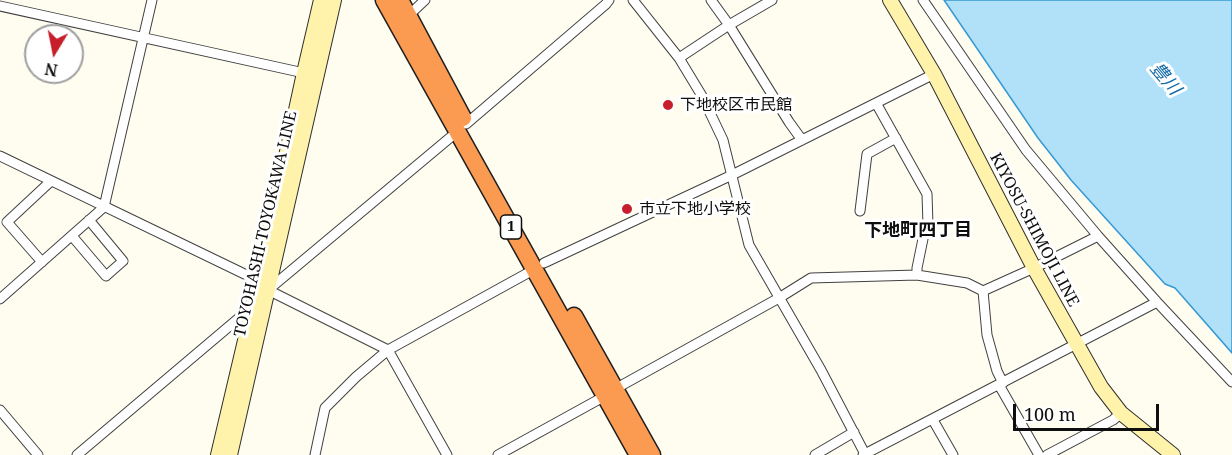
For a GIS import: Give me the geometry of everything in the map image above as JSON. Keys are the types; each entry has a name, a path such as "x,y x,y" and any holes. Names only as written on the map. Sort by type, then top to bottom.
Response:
{"highway":[{"name":"1","path":"384,0 462,127 540,266 610,393 638,455"},
{"name":"1","path":"400,0 462,127"},
{"name":"1","path":"610,393 652,455"}],"main road":[{"name":"TOYOHASHI-TOYOKAWA LINE","path":"230,455 304,73 321,0"},
{"name":"TOYOHASHI-TOYOKAWA LINE","path":"218,455 252,307 263,286 334,0"},
{"name":"KIYOSU-SHIMOJI LINE","path":"890,0 934,74 1034,268 1101,387 1121,413 1173,455"}],"street":[{"path":"0,299 104,207 152,0"},
{"path":"409,15 425,0"},
{"path":"263,286 462,127 609,0"},
{"path":"633,0 679,58 702,96 723,140 749,245 821,370 864,454 1157,302"},
{"path":"711,0 802,140"},
{"path":"679,58 771,0"},
{"path":"922,0 1026,150 1098,236 1232,382"},
{"path":"0,6 304,73"},
{"path":"315,455 325,408 356,377 388,350 540,266 732,175 934,74"},
{"path":"876,103 927,194 928,225 917,268 918,275"},
{"path":"860,211 867,154 896,138"},
{"path":"0,156 388,350 447,455"},
{"path":"42,262 7,222 51,181"},
{"path":"72,236 106,276 123,261 89,220"},
{"path":"983,291 1098,236"},
{"path":"498,455 811,278 918,275 967,283 983,291"},
{"path":"983,291 987,335 1001,384 1039,455"},
{"path":"77,455 252,307"},
{"path":"0,410 38,455"},
{"path":"1047,455 1113,420 1121,413"},
{"path":"933,420 952,455"},
{"path":"816,455 854,432"}],"water":[{"name":"豊川","path":"944,0 1232,0 1232,353 1175,288 1165,284 1071,180 1038,138"}],"place":[{"name":"下地校区市民館","path":"668,105"},
{"name":"市立下地小学校","path":"627,209"}],"district":[{"name":"下地町四丁目","path":"918,231"}]}
